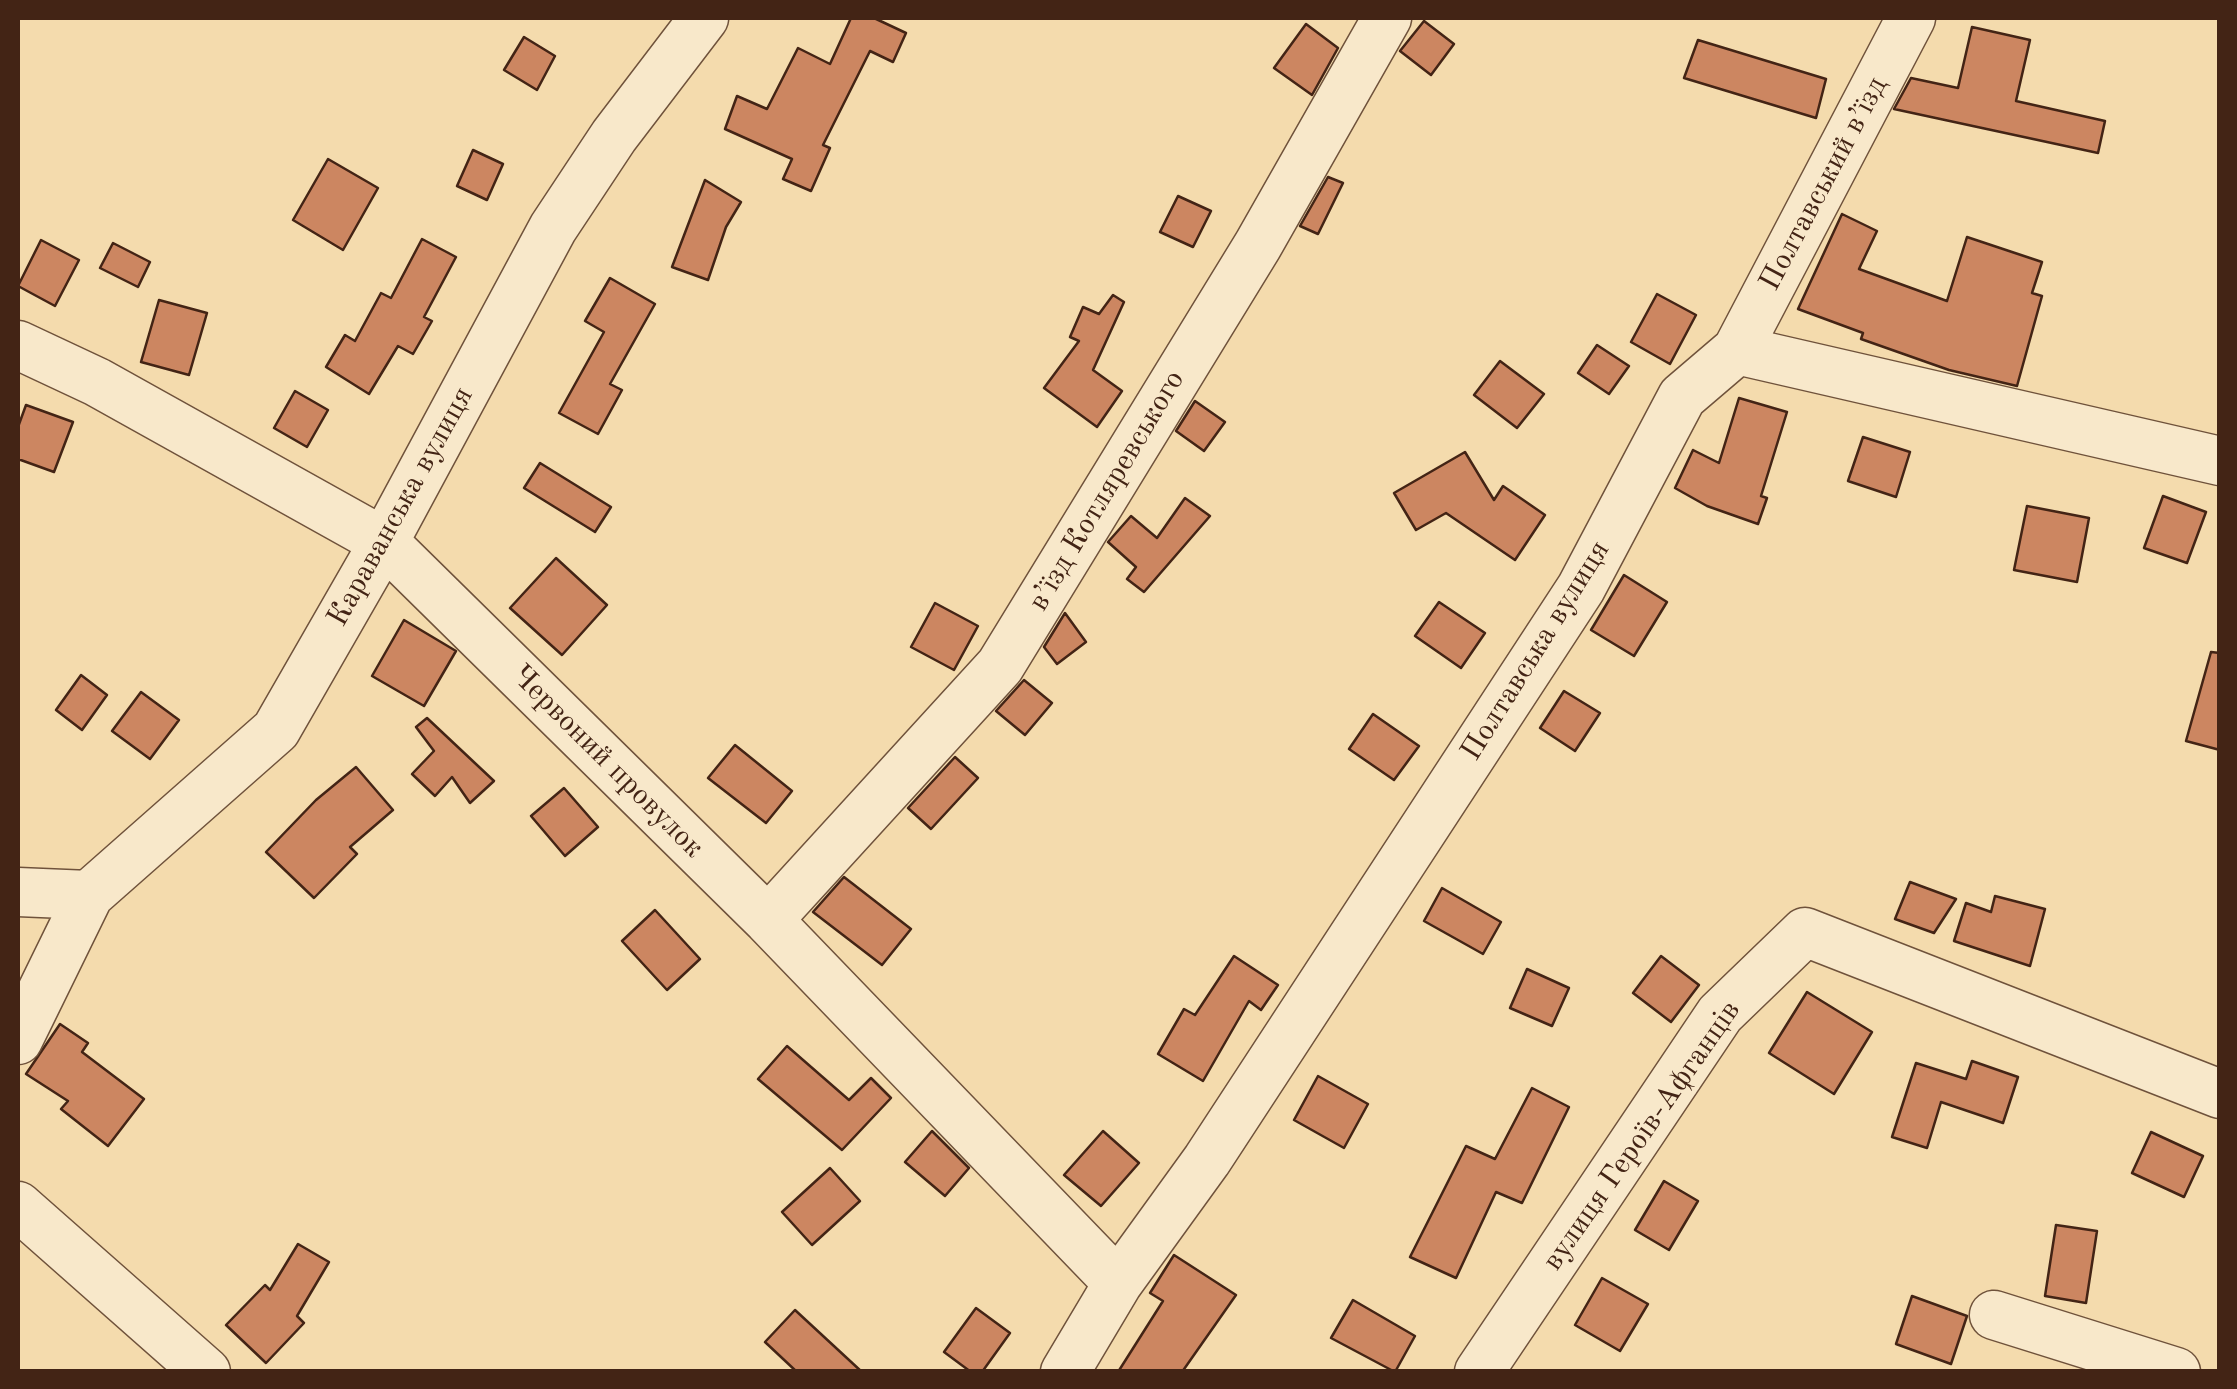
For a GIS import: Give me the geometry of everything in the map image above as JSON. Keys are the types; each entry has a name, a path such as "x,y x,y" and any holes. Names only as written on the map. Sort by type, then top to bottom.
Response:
{"street":[{"name":"Караванська вулиця","path":"90,895 276,730 384,542 553,228 614,136 704,18"},
{"name":"в’їзд Котляревського","path":"768,920 1000,666 1258,245 1386,18"},
{"name":"Полтавський в’їзд","path":"1737,350 1911,18"},
{"name":"Червоний провулок","path":"18,344 97,382 384,542 768,920 1118,1283"},
{"path":"1737,350 2220,461"},
{"name":"Полтавська вулиця","path":"1065,1372 1118,1283 1207,1160 1582,588 1682,398 1737,350"},
{"path":"18,892 90,895 18,1040"},
{"name":"вулиця Героїв-Афганців","path":"1479,1372 1720,1014 1805,932 2220,1094"},
{"path":"18,1206 206,1372"},
{"path":"1994,1315 2176,1372"}],"building":[{"path":"851,18 874,18 906,33 893,62 870,51 823,145 830,148 811,191 783,179 792,159 725,129 737,96 767,109 798,48 830,64"},
{"path":"1424,21 1454,44 1431,75 1400,51"},
{"path":"1306,24 1338,48 1312,95 1274,68"},
{"path":"1972,27 2030,40 2016,101 2105,121 2098,153 1894,109 1911,78 1958,88"},
{"path":"524,37 555,56 537,90 504,70"},
{"path":"1698,40 1826,79 1816,118 1684,78"},
{"path":"473,150 503,164 487,200 457,186"},
{"path":"328,159 378,188 343,250 293,220"},
{"path":"1328,177 1343,183 1318,234 1300,226"},
{"path":"705,180 741,202 726,227 708,280 672,267"},
{"path":"1178,196 1211,211 1193,247 1160,232"},
{"path":"1842,214 1877,231 1859,269 1947,301 1967,237 2042,262 2032,293 2042,296 2017,386 1949,370 1861,339 1863,333 1798,309"},
{"path":"422,239 456,257 424,317 432,321 413,354 398,346 369,394 326,367 345,335 355,341 381,293 391,298"},
{"path":"41,240 79,260 55,306 18,286"},
{"path":"113,243 150,262 138,287 100,268"},
{"path":"610,278 655,304 610,384 622,390 598,434 559,413 604,332 585,321"},
{"path":"1657,294 1696,315 1670,364 1631,342"},
{"path":"1113,295 1124,302 1093,370 1122,391 1097,427 1044,388 1079,341 1070,337 1083,307 1099,314"},
{"path":"159,300 207,313 189,375 141,362"},
{"path":"1597,345 1629,366 1609,394 1578,373"},
{"path":"1500,361 1544,394 1517,428 1474,395"},
{"path":"295,391 328,410 307,447 274,428"},
{"path":"1739,398 1787,412 1761,496 1767,498 1758,524 1707,506 1675,488 1693,450 1719,463"},
{"path":"1195,401 1225,422 1204,451 1176,431"},
{"path":"26,405 73,422 54,472 18,459 18,427"},
{"path":"1863,437 1910,452 1896,497 1848,481"},
{"path":"1465,452 1494,500 1503,486 1545,515 1515,560 1446,513 1416,530 1394,493"},
{"path":"540,463 611,507 595,532 524,488"},
{"path":"2163,496 2206,512 2187,563 2144,548"},
{"path":"1185,498 1210,516 1144,592 1127,579 1136,567 1108,542 1131,516 1157,538"},
{"path":"2027,506 2089,518 2077,582 2014,570"},
{"path":"556,558 607,605 562,655 510,608"},
{"path":"1624,575 1667,602 1634,656 1591,630"},
{"path":"1439,602 1485,633 1461,668 1415,636"},
{"path":"935,603 978,626 954,670 911,647"},
{"path":"1065,613 1086,642 1057,664 1044,647"},
{"path":"404,620 456,651 424,706 372,676"},
{"path":"2211,652 2220,653 2220,750 2186,741"},
{"path":"81,675 107,695 82,730 56,710"},
{"path":"1024,680 1052,703 1025,735 996,711"},
{"path":"1564,691 1600,713 1575,751 1540,728"},
{"path":"141,692 179,720 150,759 112,731"},
{"path":"1373,714 1419,746 1394,780 1349,749"},
{"path":"427,718 494,781 470,803 452,777 435,796 412,774 434,751 416,727"},
{"path":"735,745 792,791 766,823 708,778"},
{"path":"955,757 978,778 931,829 908,808"},
{"path":"356,767 393,810 350,847 357,854 314,898 266,852 316,800"},
{"path":"564,788 598,827 565,856 531,816"},
{"path":"844,877 911,929 882,965 813,912"},
{"path":"1910,882 1956,899 1934,933 1895,919"},
{"path":"1442,888 1501,922 1483,954 1424,921"},
{"path":"1995,896 2045,909 2030,966 1954,941 1966,903 1991,912"},
{"path":"655,910 700,959 667,990 622,941"},
{"path":"1234,956 1278,985 1261,1010 1249,1001 1203,1081 1158,1054 1184,1009 1195,1015"},
{"path":"1661,956 1699,985 1671,1022 1633,993"},
{"path":"1527,969 1569,988 1552,1026 1510,1008"},
{"path":"1807,992 1872,1032 1834,1094 1769,1053"},
{"path":"60,1024 88,1043 82,1052 144,1099 108,1146 61,1109 68,1101 26,1074"},
{"path":"787,1046 849,1100 871,1078 891,1098 842,1150 758,1079"},
{"path":"1972,1061 2018,1077 2003,1123 1941,1102 1927,1148 1892,1137 1916,1063 1966,1079"},
{"path":"1318,1076 1368,1104 1344,1148 1294,1120"},
{"path":"1532,1088 1569,1107 1522,1203 1496,1192 1456,1278 1410,1257 1466,1146 1495,1159"},
{"path":"932,1131 969,1168 945,1196 905,1162"},
{"path":"1103,1131 1139,1163 1101,1206 1064,1175"},
{"path":"2151,1132 2203,1156 2184,1197 2132,1173"},
{"path":"830,1168 860,1201 812,1245 782,1212"},
{"path":"1664,1181 1698,1201 1669,1250 1635,1230"},
{"path":"2056,1225 2097,1231 2086,1303 2045,1296"},
{"path":"298,1244 329,1262 297,1316 304,1323 266,1363 226,1325 265,1285 270,1290"},
{"path":"1174,1255 1236,1295 1182,1372 1118,1372 1163,1301 1150,1293"},
{"path":"1602,1278 1648,1304 1620,1351 1575,1325"},
{"path":"1912,1296 1967,1316 1951,1364 1896,1344"},
{"path":"1353,1300 1415,1336 1395,1372 1331,1338"},
{"path":"976,1308 1010,1333 982,1372 971,1372 944,1352"},
{"path":"795,1310 862,1372 797,1372 765,1342"}]}
